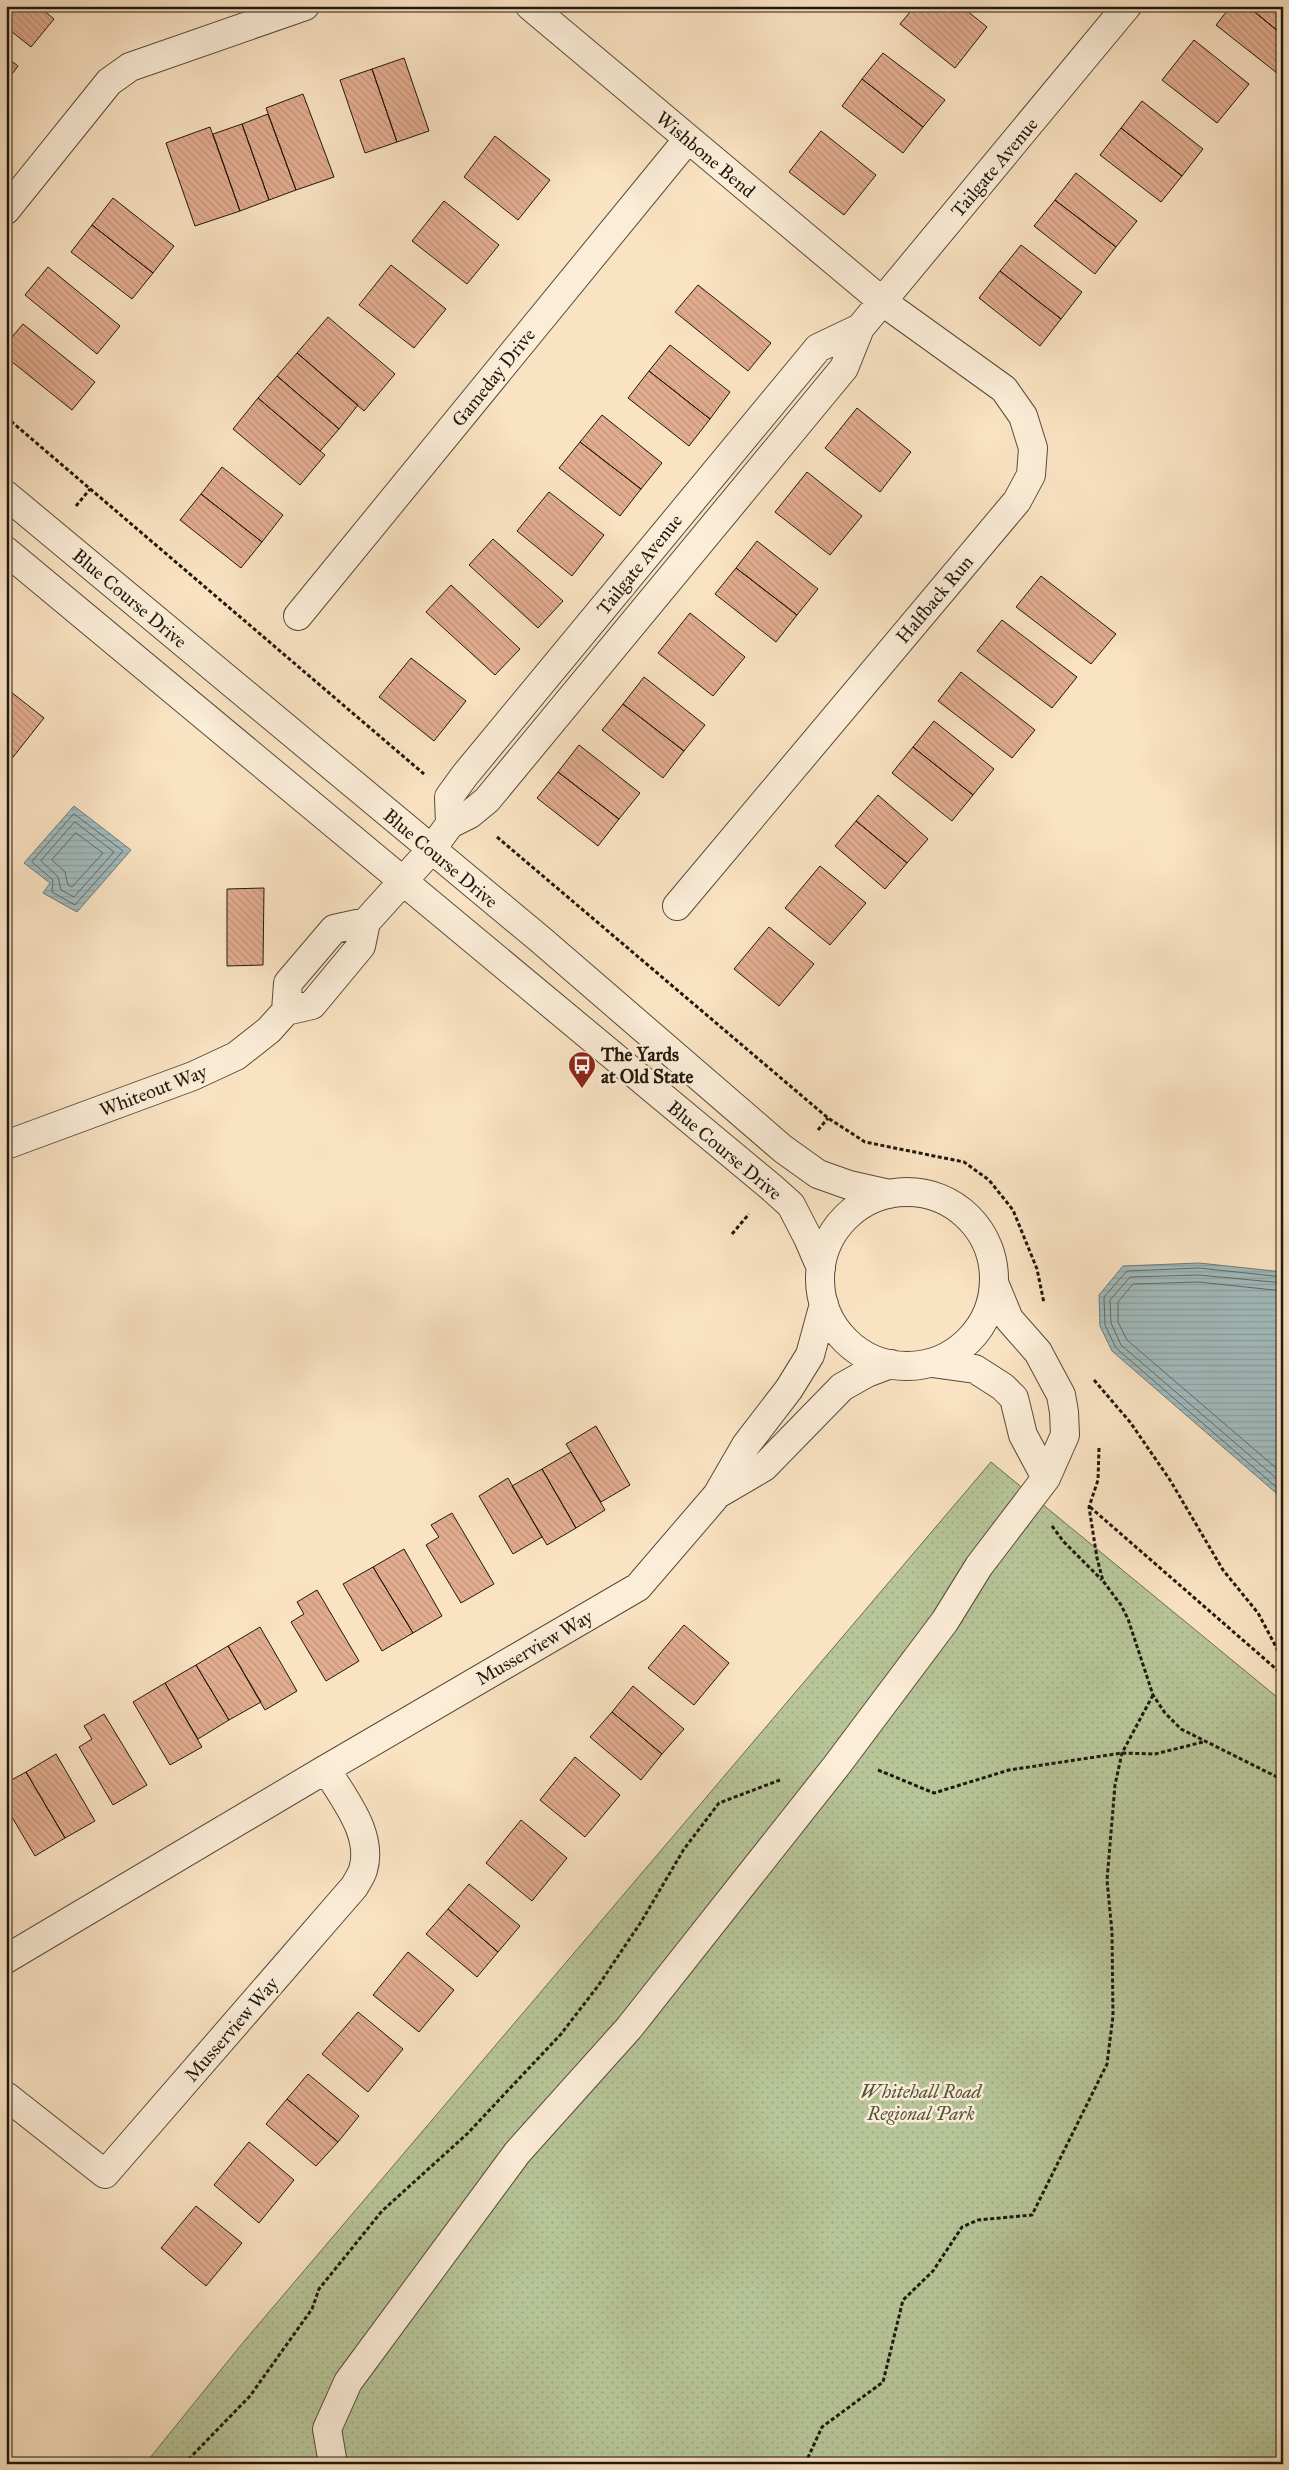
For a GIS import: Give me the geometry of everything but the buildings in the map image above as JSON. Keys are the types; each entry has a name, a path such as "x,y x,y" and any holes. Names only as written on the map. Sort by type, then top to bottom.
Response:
{"street":[{"path":"6,210 109,82 130,67 305,6"},
{"name":"Wishbone Bend","path":"530,6 883,302"},
{"name":"Tailgate Avenue","path":"403,880 431,850 450,824 449,797 465,775 818,348 860,328 1127,6"},
{"name":"Gameday Drive","path":"298,616 688,139"},
{"name":"Halfback Run","path":"677,906 1017,501 1031,475 1033,448 1023,416 1004,389 883,302"},
{"name":"Blue Course Drive","path":"6,495 540,940 783,1149 818,1174 849,1185 889,1194"},
{"name":"Blue Course Drive","path":"6,551 791,1205 821,1268"},
{"name":"Whiteout Way","path":"6,1145 193,1076 236,1056 269,1030 286,1011 312,1006 362,946 366,922 403,880"},
{"name":"Blue Course Drive","path":"333,2464 327,2429 348,2382 517,2153 629,2028 838,1765 945,1621 979,1566 1046,1478 1065,1435 1064,1412 1060,1395 1038,1352 1009,1319 995,1285 992,1258 983,1234 965,1213 942,1199 916,1192 889,1194 864,1203 843,1220 828,1243 821,1268 821,1292 828,1315 841,1336 858,1352 882,1363 907,1367 932,1363 956,1352 975,1334 989,1312 995,1285"},
{"name":"Musserview Way","path":"6,1959 638,1587 717,1495 746,1446 789,1389 810,1355 824,1304"},
{"name":"Blue Course Drive","path":"932,1363 975,1369 1004,1387 1014,1398 1023,1435 1046,1478"},
{"name":"Musserview Way","path":"717,1495 764,1467 842,1387 867,1373 891,1364"},
{"name":"Musserview Way","path":"6,2096 105,2174 354,1887 363,1869 365,1839 356,1819 326,1769"}],"path":[{"path":"6,418 430,780"},
{"path":"493,834 828,1118 865,1142 964,1162 989,1180 1013,1210 1036,1269 1045,1309"},
{"path":"732,1234 754,1208"},
{"path":"1095,1392 1091,1375 1130,1422 1170,1480 1223,1570 1258,1613 1283,1660"},
{"path":"1100,1444 1098,1480 1089,1507 1097,1558 1103,1581"},
{"path":"1089,1507 1283,1675"},
{"path":"1022,1511 1063,1541 1103,1581 1121,1605 1153,1695 1165,1713 1181,1729 1283,1780"},
{"path":"805,2464 822,2427 883,2382 903,2300 933,2271 962,2227 978,2220 1032,2215 1107,2064 1113,2016 1112,1932 1107,1880 1115,1785 1122,1753 1153,1695"},
{"path":"838,1765 844,1764 885,1772 934,1793 1009,1770 1122,1753 1155,1754 1203,1741"},
{"path":"184,2464 250,2396 312,2309 320,2289 382,2211 467,2134 561,2034 603,1978 641,1922 684,1849 719,1804 782,1779"}],"green space":[{"name":"Whitehall Road Regional Park","path":"991,1462 1283,1702 1283,2464 145,2464 241,2345"}],"water":[{"path":"74,806 131,850 77,912 43,893 50,883 24,863"},
{"path":"1199,1263 1283,1272 1283,1499 1112,1351 1100,1326 1099,1295 1123,1266"}],"place":[{"name":"The Yards at Old State","path":"582,1089"}]}
